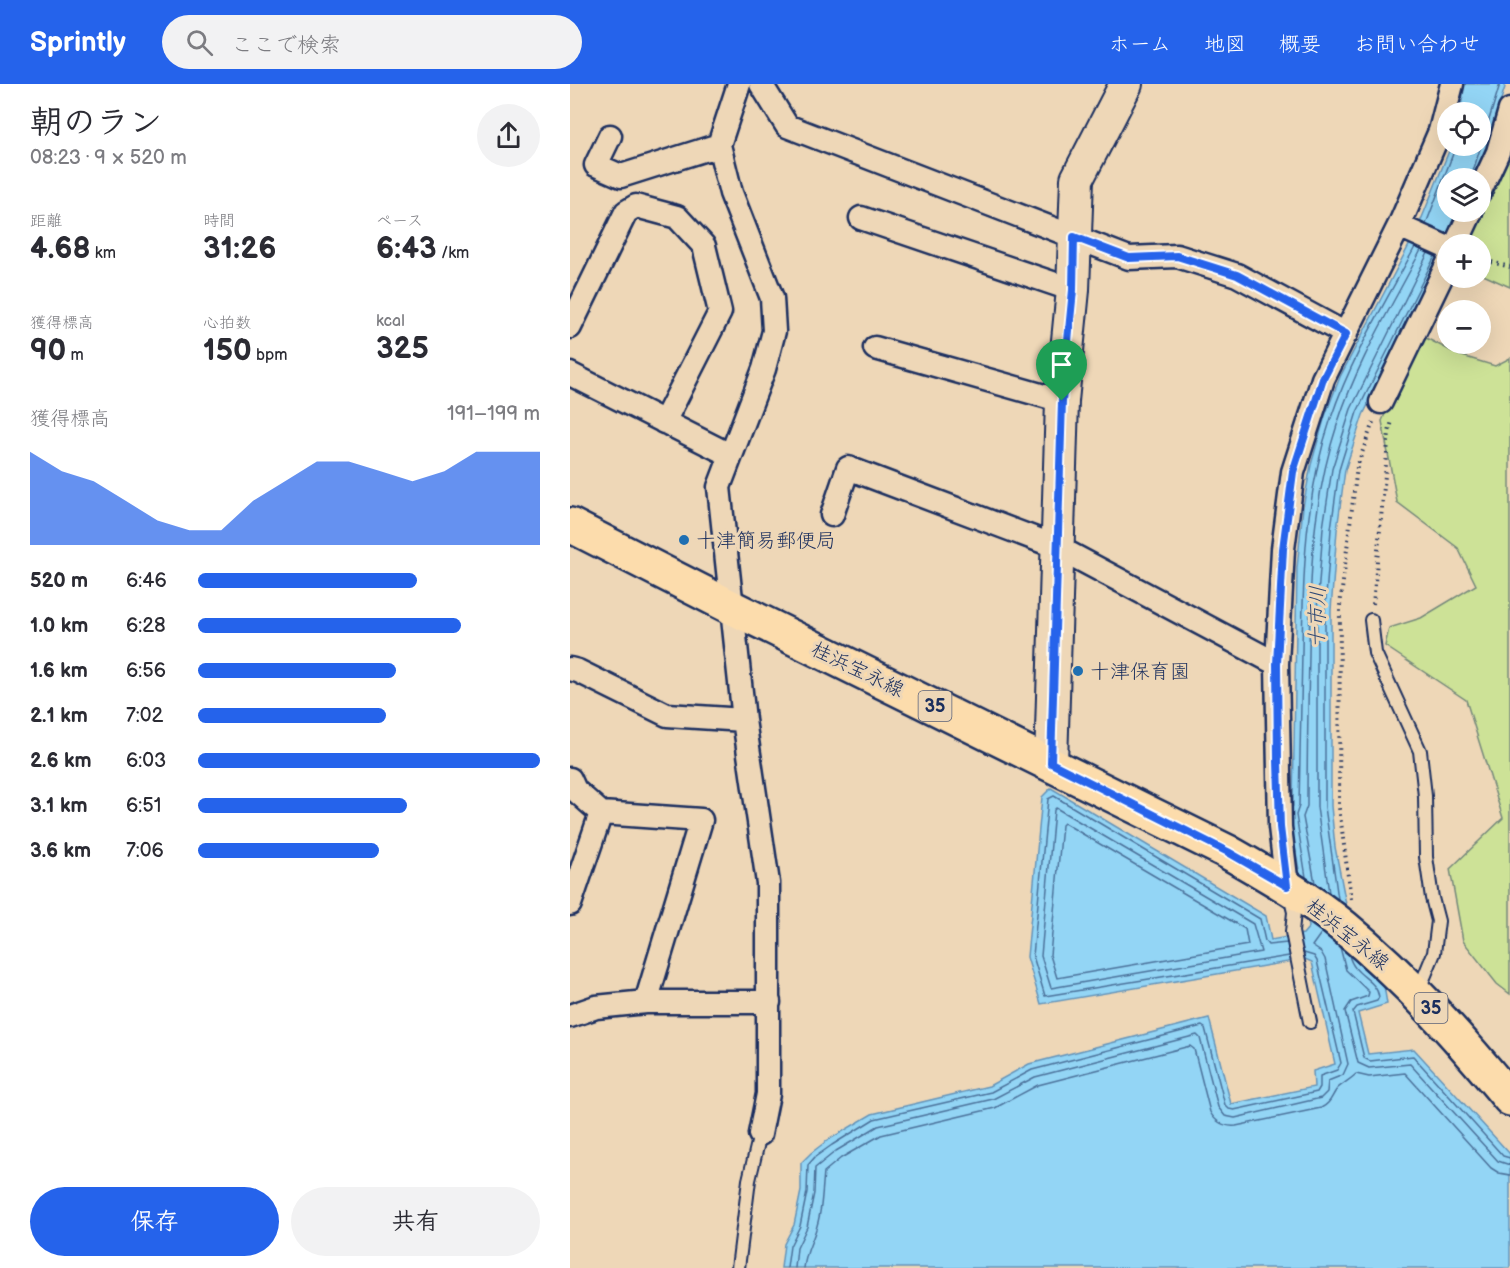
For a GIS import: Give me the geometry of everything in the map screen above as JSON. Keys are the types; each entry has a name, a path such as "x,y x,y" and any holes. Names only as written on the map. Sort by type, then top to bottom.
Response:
{"main road":[{"name":"桂浜宝永線","path":"570,525 1228,852 1292,890 1347,914 1467,1047 1510,1099"}],"street":[{"path":"739,84 719,145 731,193 772,298 774,331 764,369 719,487 744,720 768,883 770,1002 768,1094 760,1134"},
{"path":"760,84 788,126 1129,258 1177,256 1237,275 1346,334"},
{"path":"1051,763 1062,401 1073,290 1077,179 1126,84"},
{"path":"1292,890 1280,827 1277,664 1283,549 1293,472 1323,379 1403,227 1440,131 1452,84"},
{"path":"1491,168 1498,152 1510,111"},
{"path":"610,136 596,165 621,176 719,145"},
{"path":"570,327 626,212 636,206 677,217 704,246 720,312 664,422"},
{"path":"861,218 1073,290"},
{"path":"1403,227 1437,243"},
{"path":"1387,411 1438,288"},
{"path":"875,348 1062,401"},
{"path":"570,374 730,455"},
{"path":"832,514 848,468 1058,547 1277,664"},
{"path":"570,669 667,716 744,720"},
{"path":"570,779 575,790 601,813 701,820 646,1002"},
{"path":"570,904 601,813"},
{"path":"570,1016 596,1007 646,1002 770,1002"}],"lane":[{"path":"1371,620 1375,653 1420,751 1425,796 1426,857 1438,921 1434,953 1418,993"},
{"path":"1292,890 1294,912 1292,932 1310,1022"},
{"path":"738,1268 749,1180 760,1134"}],"path":[{"path":"1491,262 1510,267"},
{"path":"1371,620 1389,432 1387,411"},
{"path":"1347,914 1340,807 1340,606 1357,467 1387,411"}],"green space":[{"path":"1510,137 1510,287 1491,278 1491,234 1470,234 1475,222 1491,222 1491,183"},
{"path":"1426,338 1437,344 1437,354 1457,354 1495,366 1510,358 1510,994 1497,984 1463,941 1450,869 1503,818 1466,700 1385,646 1389,628 1421,618 1476,585 1458,548 1397,502 1382,421 1409,356"}],"water":[{"path":"1465,84 1506,84 1491,131 1491,102 1462,102"},
{"path":"1447,156 1483,156 1479,168 1442,168"},
{"name":"十市川","path":"1437,181 1437,222 1457,222 1451,234 1437,234 1437,263 1363,415 1345,470 1337,530 1331,610 1331,806 1335,847 1357,962 1384,986 1387,1004 1358,1013 1368,1054 1414,1049 1510,1154 1510,1268 781,1268 784,1244 794,1225 801,1191 801,1163 828,1140 872,1114 989,1086 1029,1064 1209,1018 1231,1104 1314,1087 1313,1071 1335,1064 1312,962 1305,959 1041,1004 1027,957 1042,797 1051,788 1266,916 1271,940 1303,934 1309,927 1289,813 1293,806 1297,568 1303,507 1311,465 1325,416 1340,377 1417,230"}],"place":[{"name":"十津簡易郵便局","path":"684,540"},
{"name":"十津保育園","path":"1078,671"}],"route":[{"path":"1074,237 1129,258 1177,256 1237,275 1346,334 1323,379 1293,472 1283,549 1277,664 1278,761 1280,827 1287,886 1228,852 1051,763 1062,401 1073,290 1074,237"}]}
